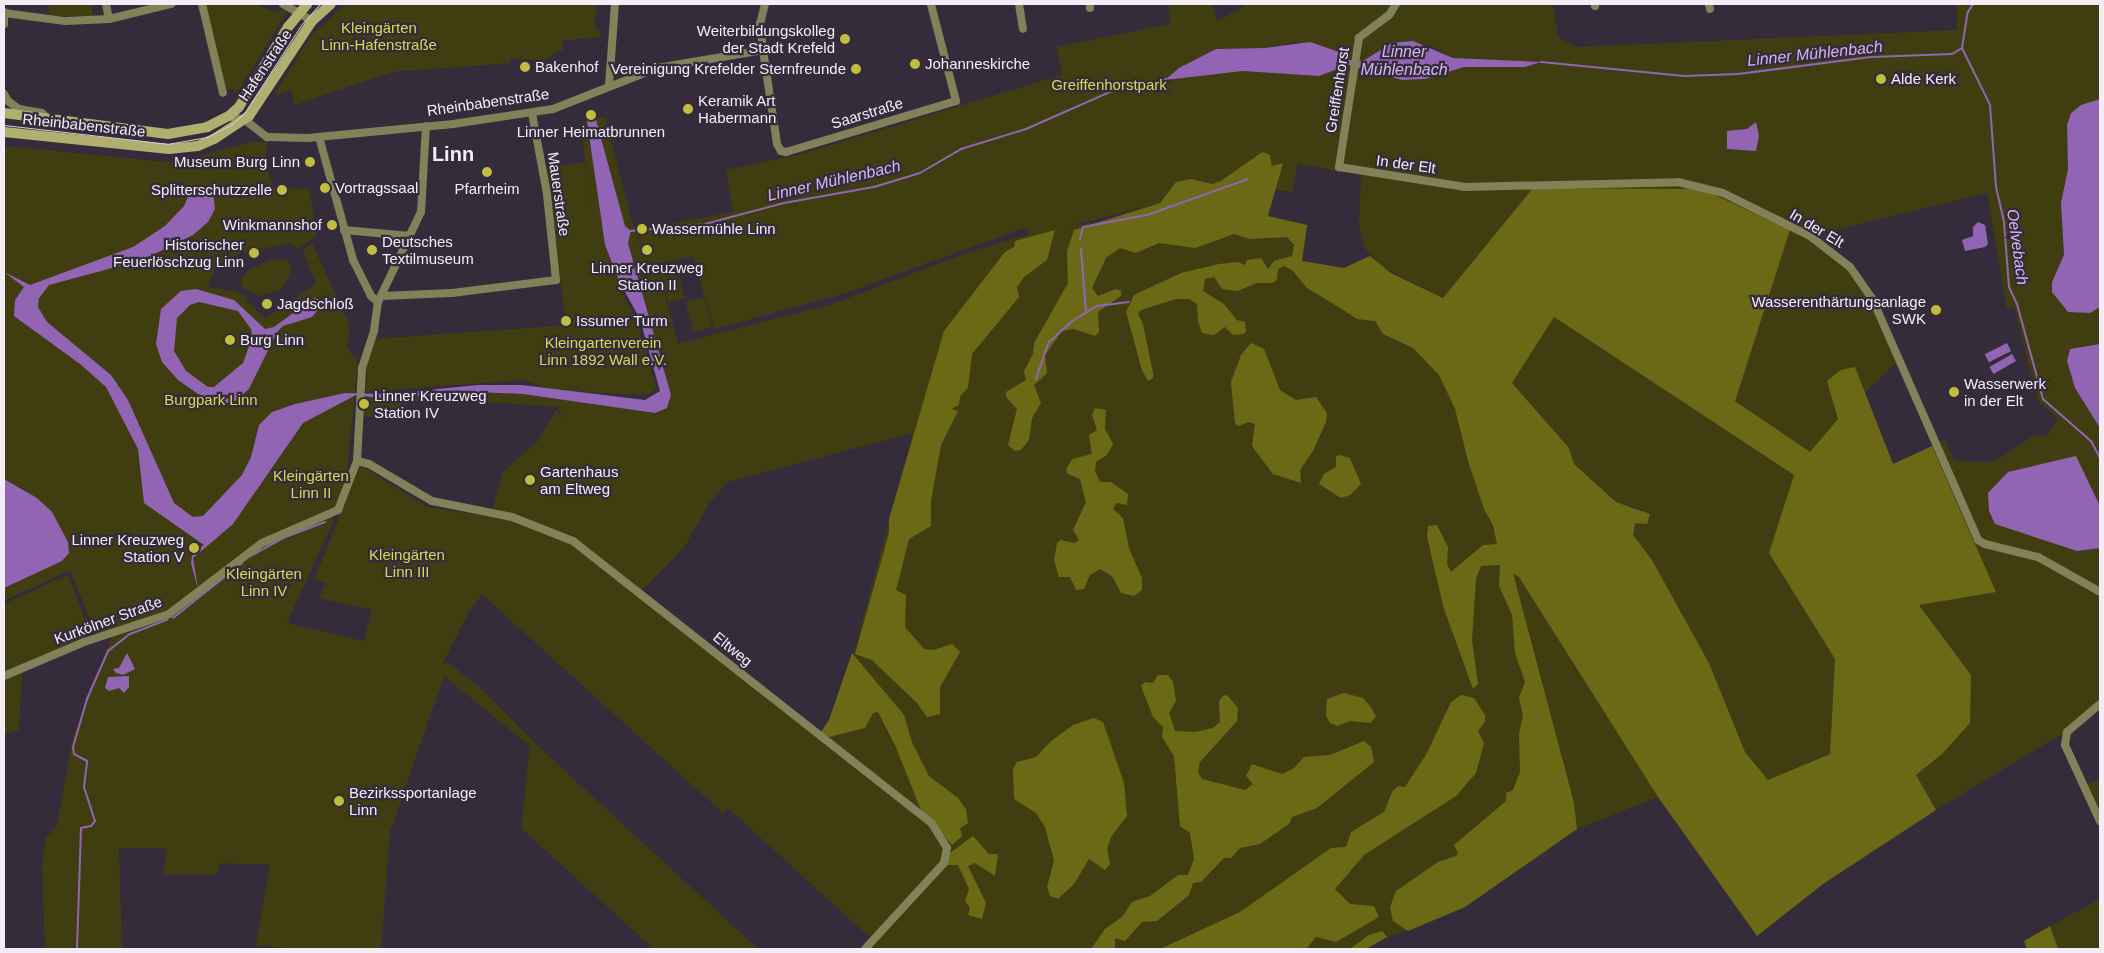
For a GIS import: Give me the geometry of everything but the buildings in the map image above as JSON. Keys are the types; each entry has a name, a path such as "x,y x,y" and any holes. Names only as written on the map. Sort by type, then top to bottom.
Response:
{"main road":[{"name":"Hafenstraße","path":"229,116 239,106 299,12 307,4"},
{"name":"Hafenstraße","path":"245,120 312,21 331,4"},
{"name":"Rheinbabenstraße","path":"4,115 180,133 207,127 229,116"},
{"name":"Rheinbabenstraße","path":"4,132 181,148 214,139 245,120"}],"street":[{"path":"106,4 109,19"},
{"path":"4,24 4,12 65,21 109,19 170,4"},
{"path":"202,4 224,93"},
{"path":"283,4 312,21"},
{"path":"609,86 615,4"},
{"path":"763,50 760,24 765,4"},
{"name":"Saarstraße","path":"763,50 777,144 781,151 786,152 956,101 931,4"},
{"path":"1019,4 1023,29"},
{"name":"Greiffenhorst","path":"1339,167 1360,38 1389,15 1396,4"},
{"name":"Rheinbabenstraße","path":"229,116 245,120 267,137 319,137 532,113 575,101 657,68 763,50"},
{"path":"4,94 19,109 42,113 48,119"},
{"name":"Mauerstraße","path":"380,299 452,293 556,279 547,194 532,113"},
{"name":"Rheinbabenstraße","path":"4,115 92,128 114,127"},
{"name":"Kurkölner Straße","path":"4,676 84,642 142,625 179,608 262,543 338,510 357,461 360,386 380,299 421,212 426,126"},
{"path":"319,137 344,230 359,275 380,299"},
{"name":"In der Elt","path":"1339,167 1465,187 1678,182 1723,194 1810,236 1850,267 1872,298 1978,540 1985,544 2038,557 2100,592"},
{"path":"344,230 410,236"},
{"name":"Eltweg","path":"357,461 369,464 432,501 512,517 573,541 932,824 948,848 944,863 865,949"},
{"path":"2100,704 2067,732 2065,744 2100,821"}],"green space":[{"path":"49,4 92,4 92,16 49,16"},
{"path":"208,4 253,4 279,13 282,8 287,12 236,95 233,89 227,89 205,9"},
{"name":"Kleingärten Linn-Hafenstraße","path":"345,4 596,4 595,29 599,29 600,37 562,41 563,49 542,61 510,58 510,63 392,72 295,105 291,90 274,95 311,36"},
{"path":"1212,4 1217,21 1249,4 1553,4 1558,37 1576,47 1957,30 1957,4 2100,4 2100,99 2081,106 2071,113 2067,124 2068,169 2061,211 2064,255 2052,282 2090,313 2100,307 2100,344 2070,349 2067,361 2075,388 2100,428 2100,506 2076,456 2017,530 2077,551 2100,548 2100,707 2065,732 1936,810 1916,775 1942,754 1971,675 1919,604 1975,543 1932,446 1945,440 1954,461 1994,462 2032,437 2048,435 2058,418 2038,401 2014,306 2007,309 1987,193 1813,235 1843,257 1866,283 1898,361 1865,393 1855,367 1838,419 1810,453 1734,400 1790,230 1702,189 1533,188 1443,298 1379,265 1365,248 1359,227 1361,175 1298,164 1292,192 1273,189 1268,216 1307,225 1302,261 1344,268 1365,258 1417,290 1513,572 1519,577 1658,797 1577,829 1465,907 1378,941 1366,949 870,949 876,943 728,808 723,813 482,594 469,612 442,665 447,662 483,690 540,748 758,949 654,949 521,828 530,746 444,676 390,832 381,949 295,949 256,945 270,865 220,863 217,874 163,875 167,848 119,848 122,949 45,949 42,864 46,838 57,825 73,737 115,629 96,634 70,570 4,601 4,588 46,568 27,491 4,479 4,146 177,163 250,142 267,142 265,170 269,172 272,188 309,189 317,235 298,249 290,243 240,253 217,266 207,287 215,289 217,286 227,292 233,289 247,297 247,301 265,319 316,284 303,251 312,243 348,322 350,335 346,347 358,361 346,480 334,508 333,522 287,623 364,641 372,610 319,598 325,583 314,580 359,468 363,467 427,507 511,520 554,534 578,547 932,820 823,734 832,722 849,671 913,433 727,482 708,505 685,546 642,591 580,543 559,531 493,508 503,472 538,441 556,410 563,419 558,407 451,399 406,402 407,422 364,416 362,396 387,399 478,392 523,394 655,413 667,407 671,395 628,243 631,231 625,226 596,120 588,122 605,245 620,283 618,285 636,319 657,389 646,395 601,393 549,388 522,380 366,392 367,363 374,339 570,325 569,317 565,318 547,169 585,162 595,229 580,123 605,117 634,229 643,249 637,230 733,212 726,170 802,154 1062,75 1057,47 1170,24 1169,6","holes":["1296,42 1339,52 1350,60 1363,61 1378,52 1429,45 1453,58 1539,62 1525,67 1464,67 1425,79 1402,80 1348,65 1319,76 1243,71 1166,79 1216,49 1265,48","1253,157 1271,162 1272,166 1111,220 1063,227 1160,203 1176,182 1191,179 1212,184 1221,182 1236,174","1024,228 1030,234 972,251 832,304 678,344 661,280 669,303 685,298 675,262 655,264 693,256 714,329 843,294"]},
{"path":"286,259 290,263 290,276 280,290 259,296 243,288 241,279 249,270 269,260"},
{"path":"704,297 712,327 694,332 686,302"},
{"path":"1554,317 1794,475 1769,553 1835,659 1830,754 1768,780 1745,752 1709,663 1652,560 1633,535 1635,522 1643,510 1616,502 1574,464 1569,448 1512,383"},
{"path":"68,575 91,634 4,672 4,604"},
{"path":"22,671 19,730 4,735 4,680"},
{"path":"2100,780 2100,804 2092,808 2085,785"},
{"path":"2100,899 2100,949 2058,949 2050,926"}],"shaded area":[{"path":"1262,152 1270,155 1272,166 1283,163 1268,216 1307,225 1302,261 1344,268 1370,256 1391,273 1443,298 1533,188 1702,189 1790,230 1735,401 1810,452 1838,419 1827,381 1841,370 1855,367 1893,464 1932,446 1996,592 1919,605 1971,675 1970,723 1942,754 1916,775 1936,810 1823,884 1757,936 1658,797 1519,577 1513,573 1574,803 1577,829 1465,907 1408,931 1393,921 1390,907 1396,891 1438,862 1456,856 1458,853 1454,845 1506,801 1506,793 1513,790 1520,772 1519,734 1523,715 1519,698 1525,682 1515,653 1512,615 1499,586 1500,565 1481,566 1476,579 1472,641 1478,684 1473,689 1444,609 1427,537 1428,526 1437,525 1448,547 1447,564 1451,572 1483,545 1497,544 1493,525 1484,509 1468,461 1455,409 1439,375 1413,348 1383,334 1375,321 1357,319 1307,288 1292,270 1284,266 1278,269 1277,280 1272,283 1257,283 1237,291 1222,289 1214,277 1205,279 1203,291 1224,304 1237,320 1245,322 1246,332 1243,334 1233,335 1225,327 1214,335 1202,333 1198,321 1197,304 1189,299 1176,299 1141,310 1138,314 1143,324 1153,373 1153,378 1148,381 1142,370 1126,312 1134,295 1181,273 1219,264 1238,262 1245,265 1247,260 1261,258 1268,269 1274,261 1292,256 1294,245 1287,237 1250,239 1234,234 1195,248 1159,243 1136,253 1120,248 1106,258 1092,288 1098,296 1116,289 1121,291 1121,296 1098,312 1099,332 1095,336 1074,329 1062,331 1045,355 1047,373 1034,385 1041,403 1032,418 1029,440 1021,450 1015,451 1008,445 1017,409 1006,397 1006,392 1026,380 1024,371 1033,354 1034,343 1068,283 1067,251 1074,230 1160,203 1176,182 1191,179 1212,184 1221,181","holes":["1554,317 1794,475 1769,553 1835,659 1830,754 1768,780 1745,752 1709,663 1652,560 1633,535 1635,523 1647,524 1650,514 1616,502 1574,464 1569,448 1512,383"]},
{"path":"1055,230 1047,260 1024,277 1017,287 1019,297 972,354 968,388 960,396 959,405 951,409 958,411 941,445 931,501 931,526 909,539 896,590 906,595 905,627 924,649 934,650 952,644 960,652 940,687 940,714 927,717 917,703 872,660 855,654 889,533 889,519 944,331 1005,252 1014,247 1015,241"},
{"path":"1251,343 1264,349 1280,390 1296,400 1316,397 1327,413 1326,422 1313,451 1300,470 1301,483 1273,474 1252,446 1255,424 1249,422 1238,426 1235,423 1231,382 1241,355"},
{"path":"1095,408 1106,410 1105,429 1113,444 1107,455 1096,462 1095,471 1100,482 1111,482 1128,494 1127,505 1116,503 1113,509 1123,518 1129,548 1142,578 1142,590 1134,596 1121,593 1112,576 1100,569 1090,575 1084,589 1076,590 1070,577 1059,577 1054,560 1057,543 1061,540 1074,543 1079,540 1073,530 1086,502 1080,479 1068,474 1066,470 1072,459 1092,454 1089,435 1097,430 1092,415"},
{"path":"1340,455 1350,458 1361,484 1350,495 1341,498 1319,484 1324,474 1336,467 1336,456"},
{"path":"852,653 904,715 912,742 929,776 958,798 966,809 968,823 960,828 962,836 952,845 921,810 895,745 878,712 873,713 865,728 829,737 821,732 829,720"},
{"path":"1158,675 1168,675 1173,682 1176,701 1169,713 1175,731 1195,732 1213,728 1220,722 1219,701 1223,696 1227,695 1238,708 1237,721 1200,762 1198,772 1202,779 1245,790 1253,784 1246,776 1252,764 1282,774 1294,768 1304,757 1330,755 1364,741 1371,747 1374,762 1317,808 1292,817 1289,824 1260,844 1240,848 1231,858 1224,858 1201,882 1193,883 1189,895 1157,921 1142,922 1125,941 1115,938 1115,949 1091,949 1105,929 1122,917 1132,902 1150,896 1178,875 1188,875 1194,859 1190,833 1180,826 1174,756 1162,737 1163,727 1153,717 1141,686 1145,682 1153,683"},
{"path":"1344,693 1363,698 1376,716 1371,723 1350,721 1337,726 1330,723 1326,716 1327,699"},
{"path":"1461,695 1474,698 1485,715 1485,722 1478,731 1484,743 1476,773 1456,796 1364,855 1335,889 1350,904 1374,906 1379,917 1336,942 1316,937 1306,949 1160,949 1240,912 1331,848 1346,847 1351,832 1384,812 1392,792 1398,786 1405,787 1427,753 1451,702"},
{"path":"1094,718 1103,722 1124,783 1127,816 1111,837 1107,849 1110,864 1105,870 1089,859 1074,884 1058,899 1050,896 1047,887 1054,861 1045,827 1036,813 1014,799 1013,769 1017,762 1036,757 1050,742 1073,725"},
{"path":"973,836 989,854 998,854 995,876 975,863 968,866 986,903 982,919 968,915 970,908 965,901 969,889 958,865 947,865 950,853"},
{"path":"2050,926 2058,949 2027,949 2024,941"},
{"path":"1382,931 1387,937 1366,949 1350,949 1369,935"}],"water":[{"name":"Linner Mühlenbach","path":"1413,41 1453,58 1541,62 1525,67 1464,67 1425,79 1402,80 1348,65 1319,76 1243,71 1165,80 1179,68 1216,49 1265,48 1310,42 1339,52 1350,60 1363,61 1392,43"},
{"path":"2100,99 2100,307 2090,313 2068,312 2052,292 2052,282 2064,255 2061,203 2068,169 2067,125 2071,113 2081,105"},
{"path":"596,120 625,226 631,231 628,243 671,395 667,408 655,413 523,394 478,392 387,399 356,395 303,423 233,524 193,558 198,589 191,563 192,556 204,545 144,503 138,449 106,387 80,364 14,316 15,300 24,287 4,272 30,285 133,247 165,226 184,206 191,190 203,188 213,193 215,209 208,222 193,235 142,260 49,285 39,298 38,307 47,322 111,375 128,400 174,503 193,517 203,516 242,475 251,457 259,425 272,412 295,404 345,393 386,394 478,385 522,385 645,400 660,391 640,319 620,283 605,245 587,121"},
{"path":"1756,122 1759,136 1756,151 1727,149 1727,131 1747,129"},
{"path":"1978,222 1985,225 1988,244 1985,247 1965,251 1962,240 1973,236 1973,227"},
{"path":"196,289 234,300 265,329 274,327 314,298 320,300 322,305 312,317 283,326 277,332 249,389 235,401 223,404 198,394 178,380 162,362 156,344 161,309 181,291","holes":["199,302 238,311 251,329 252,338 243,363 214,387 208,387 186,371 174,351 177,318 190,305"]},
{"path":"2007,343 2011,351 1989,362 1985,354"},
{"path":"2100,344 2100,428 2075,388 2067,361 2070,349"},
{"path":"2012,354 2016,361 1993,374 1989,367"},
{"path":"2076,456 2100,506 2100,548 2077,551 1995,524 1989,511 1988,493 2008,472"},
{"path":"4,479 37,498 52,512 68,542 69,553 62,561 4,588"},
{"path":"127,653 135,669 123,675 116,673 113,669 119,668"},
{"path":"129,676 129,687 124,693 119,688 109,691 105,688 108,677"}],"waterway":[{"name":"Linner Mühlenbach","path":"1541,62 1684,76 1738,74 1871,57 1952,54 1962,48 1968,12 1973,4"},
{"name":"Oelvebach","path":"1962,48 1990,105 1996,187 2004,223 2009,287 2017,304 2043,399 2091,441 2100,458"},
{"name":"Linner Mühlenbach","path":"631,231 705,224 784,203 874,187 920,173 961,149 1026,129 1110,92 1166,79"},
{"path":"1080,239 1083,227 1147,215 1248,179"},
{"path":"1081,249 1086,312"},
{"path":"1036,379 1049,342 1071,322 1097,306 1129,302"},
{"path":"249,557 283,538 325,522"},
{"path":"173,618 242,563"},
{"path":"77,949 81,828 91,826 95,821 84,787 87,761 74,754 73,747 87,699 108,651 130,634 167,620"}],"tram line":[{"path":"4,125 167,144 207,137 231,125 245,112 301,25 320,4"}],"place":[{"name":"Weiterbildungskolleg der Stadt Krefeld","path":"845,39"},
{"name":"Johanneskirche","path":"915,64"},
{"name":"Bakenhof","path":"525,67"},
{"name":"Vereinigung Krefelder Sternfreunde","path":"856,69"},
{"name":"Alde Kerk","path":"1881,79"},
{"name":"Keramik Art Habermann","path":"688,109"},
{"name":"Linner Heimatbrunnen","path":"591,115"},
{"name":"Museum Burg Linn","path":"310,162"},
{"name":"Pfarrheim","path":"487,172"},
{"name":"Vortragssaal","path":"325,188"},
{"name":"Splitterschutzzelle","path":"282,190"},
{"name":"Winkmannshof","path":"332,225"},
{"name":"Wassermühle Linn","path":"642,229"},
{"name":"Deutsches Textilmuseum","path":"372,250"},
{"name":"Linner Kreuzweg Station II","path":"647,250"},
{"name":"Historischer Feuerlöschzug Linn","path":"254,253"},
{"name":"Jagdschloß","path":"267,304"},
{"name":"Wasserenthärtungsanlage SWK","path":"1936,310"},
{"name":"Issumer Turm","path":"566,321"},
{"name":"Burg Linn","path":"230,340"},
{"name":"Wasserwerk in der Elt","path":"1954,392"},
{"name":"Linner Kreuzweg Station IV","path":"364,404"},
{"name":"Gartenhaus am Eltweg","path":"530,480"},
{"name":"Linner Kreuzweg Station V","path":"194,548"},
{"name":"Bezirkssportanlage Linn","path":"339,801"}],"district":[{"name":"Linn","path":"453,154"}],"park label":[{"name":"Greiffenhorstpark","path":"1109,85"},
{"name":"Kleingartenverein Linn 1892 Wall e.V.","path":"603,350"},
{"name":"Burgpark Linn","path":"211,400"},
{"name":"Kleingärten Linn II","path":"311,484"},
{"name":"Kleingärten Linn III","path":"407,562"},
{"name":"Kleingärten Linn IV","path":"264,582"}]}
